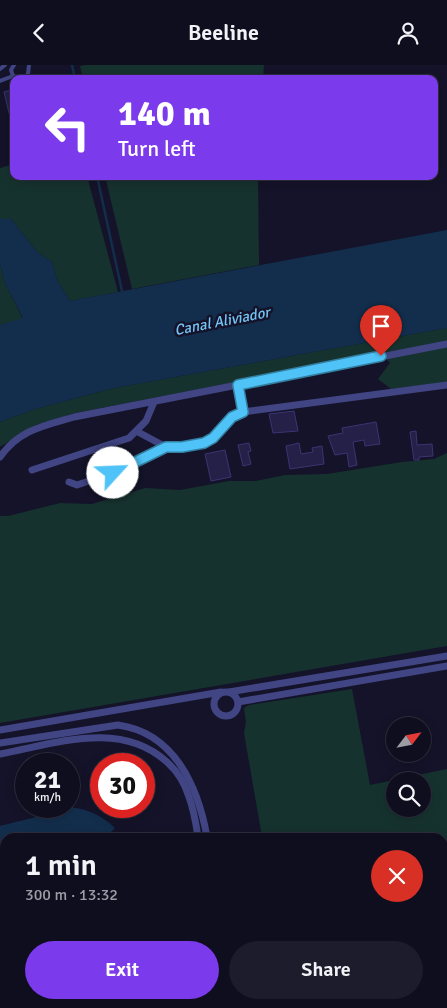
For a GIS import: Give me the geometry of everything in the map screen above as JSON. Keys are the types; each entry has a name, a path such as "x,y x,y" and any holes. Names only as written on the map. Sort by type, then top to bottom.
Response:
{"street":[{"path":"0,457 9,443 38,427 74,417 447,344"},
{"path":"238,385 243,412"},
{"path":"68,481 77,485 113,473 166,447 182,447 204,443 213,438 232,417 243,412 447,385"},
{"path":"32,470 129,438 138,432 146,421 154,402"},
{"path":"138,432 166,447"},
{"path":"0,730 447,656"},
{"path":"432,658 434,668"},
{"path":"238,702 447,666"},
{"path":"221,692 214,702 215,710 222,715 233,714 238,702 236,696 229,692"},
{"path":"0,743 118,725 133,727 148,733 165,747 188,776 199,801 206,833"},
{"path":"127,739 133,727"},
{"path":"0,754 96,736 127,739 151,750 172,767 182,780 189,796 197,833"},
{"path":"151,750 158,741"}],"lane":[{"path":"0,69 5,65"}],"green space":[{"path":"264,65 263,75 82,75 80,66"},
{"path":"10,165 10,180 88,180 118,292 70,301 57,280 52,262 37,252 11,219 0,219 0,168"},
{"path":"106,180 258,180 259,265 132,289"},
{"path":"0,264 5,283 23,319 0,325"},
{"path":"447,328 447,382 391,389 378,379 390,363 382,354 75,413 36,425 0,447 0,422 35,409 114,388"},
{"path":"447,453 447,646 0,723 0,516 8,516 60,503 92,504 145,488 180,490 229,481 256,481 285,475 327,474 434,459"},
{"path":"352,689 370,785 386,782 386,817 431,817 431,772 447,769 447,833 261,833 244,733 246,722 244,708 249,705"}],"water":[{"name":"Canal Aliviador","path":"0,219 11,219 37,252 52,262 57,280 70,301 447,230 447,328 114,388 35,409 0,422 0,325 23,318 5,283 0,264"},
{"path":"80,809 90,812 90,818 102,818 115,828 110,833 0,833 0,826 32,818 80,818"}],"building":[{"path":"10,90 10,117 4,92"},
{"path":"294,411 298,431 273,433 269,414"},
{"path":"376,422 380,444 365,446 364,440 353,442 357,465 349,467 347,453 335,455 328,436 343,433 342,428"},
{"path":"416,431 417,445 432,444 433,456 419,457 419,460 414,460 410,432"},
{"path":"249,443 251,451 248,452 251,464 243,466 238,445"},
{"path":"299,443 301,454 313,452 312,448 322,446 324,464 290,469 286,446"},
{"path":"225,450 231,477 211,481 205,454"}],"waterway":[{"path":"72,65 74,75"},
{"path":"98,180 122,291"}],"route":[{"path":"113,473 158,453 166,447 182,447 204,443 213,438 232,417 243,412 238,385 381,356"}]}
